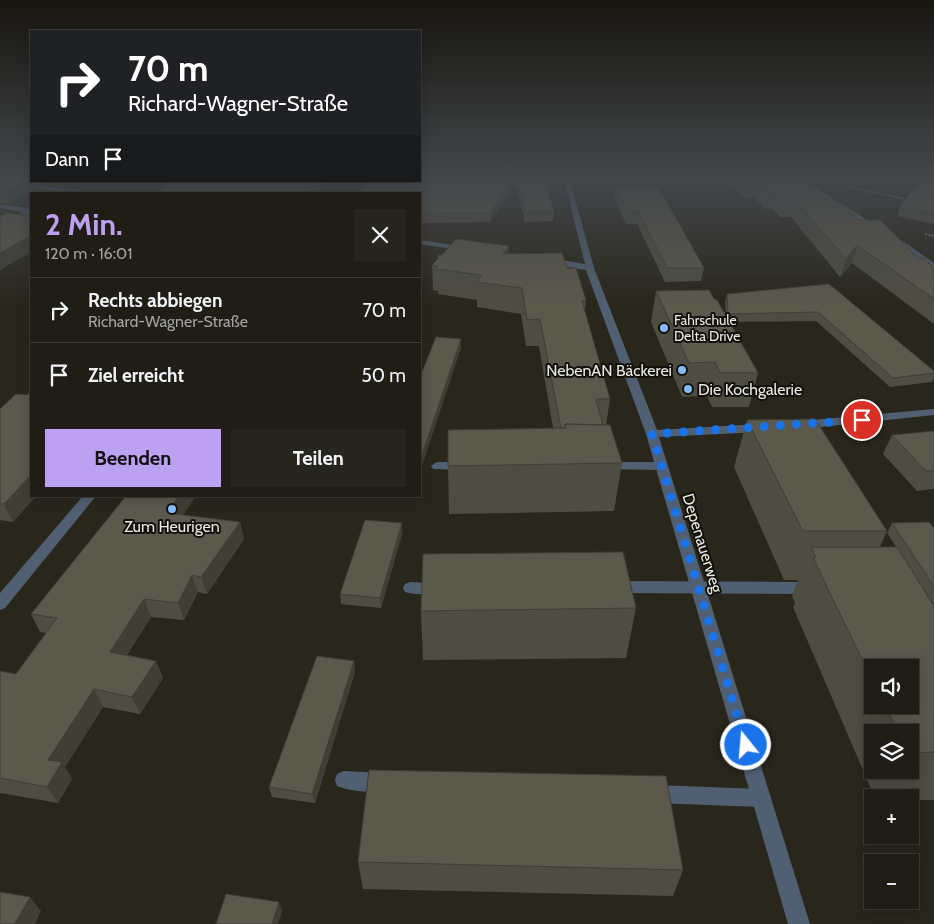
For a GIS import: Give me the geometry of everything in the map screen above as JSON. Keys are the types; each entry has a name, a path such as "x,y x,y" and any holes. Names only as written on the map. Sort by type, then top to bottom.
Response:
{"street":[{"path":"0,228 16,219"},
{"name":"Depenauerweg","path":"577,219 590,268 652,434 799,924"},
{"path":"861,219 888,236"},
{"path":"896,241 934,266"},
{"path":"421,242 476,250"},
{"path":"542,260 590,268"},
{"path":"652,434 844,422 934,412"},
{"path":"437,466 476,466"},
{"path":"593,466 662,466"},
{"path":"0,604 89,497"},
{"path":"599,587 824,588"},
{"path":"410,588 450,588"},
{"path":"344,780 403,783"},
{"path":"632,793 761,798"}],"building":[{"path":"0,219 30,219 30,237 0,253"},
{"path":"643,219 677,219 704,268 667,268"},
{"path":"812,219 880,220 918,258 924,258 934,268 934,299 857,245 846,259"},
{"path":"456,239 509,246 503,254 562,253 567,268 576,268 586,300 582,301 610,399 596,399 603,425 565,424 565,428 561,428 540,319 527,320 522,288 477,282 481,275 437,269 437,266 432,265 438,259 438,255 442,255"},
{"path":"829,284 934,371 934,373 893,378 818,312 728,314 727,294"},
{"path":"709,290 714,299 717,300 758,373 720,373 715,362 689,363 656,291"},
{"path":"436,337 461,339 421,458 421,374"},
{"path":"30,392 30,476 4,504 0,504 0,409 16,394 27,395"},
{"path":"815,419 887,531 803,531 747,420"},
{"path":"565,424 610,425 622,463 448,466 448,430 566,428"},
{"path":"934,431 934,471 926,471 892,435"},
{"path":"125,497 178,497 167,513 240,522 201,577 192,575 178,603 144,599 110,652 156,661 132,697 94,689 48,760 62,762 47,787 0,778 0,671 16,674 57,618 31,614"},
{"path":"365,520 402,523 380,598 340,594"},
{"path":"929,522 934,528 934,586 892,523"},
{"path":"811,547 897,547 934,606 934,752 919,753 919,724 894,724 889,714 919,714 919,659 864,659 864,663 813,558 816,558"},
{"path":"623,552 636,608 421,611 423,554"},
{"path":"317,656 354,661 312,794 269,787"},
{"path":"369,770 666,776 683,870 358,862"},
{"path":"0,892 30,897 15,924 0,924"},
{"path":"226,894 279,902 272,924 216,924"}],"place":[{"name":"Fahrschule Delta Drive","path":"664,328"},
{"name":"NebenAN Bäckerei","path":"682,370"},
{"name":"Die Kochgalerie","path":"688,389"},
{"name":"Zum Heurigen","path":"172,509"}],"route":[{"path":"746,745 652,434 862,420"}]}
